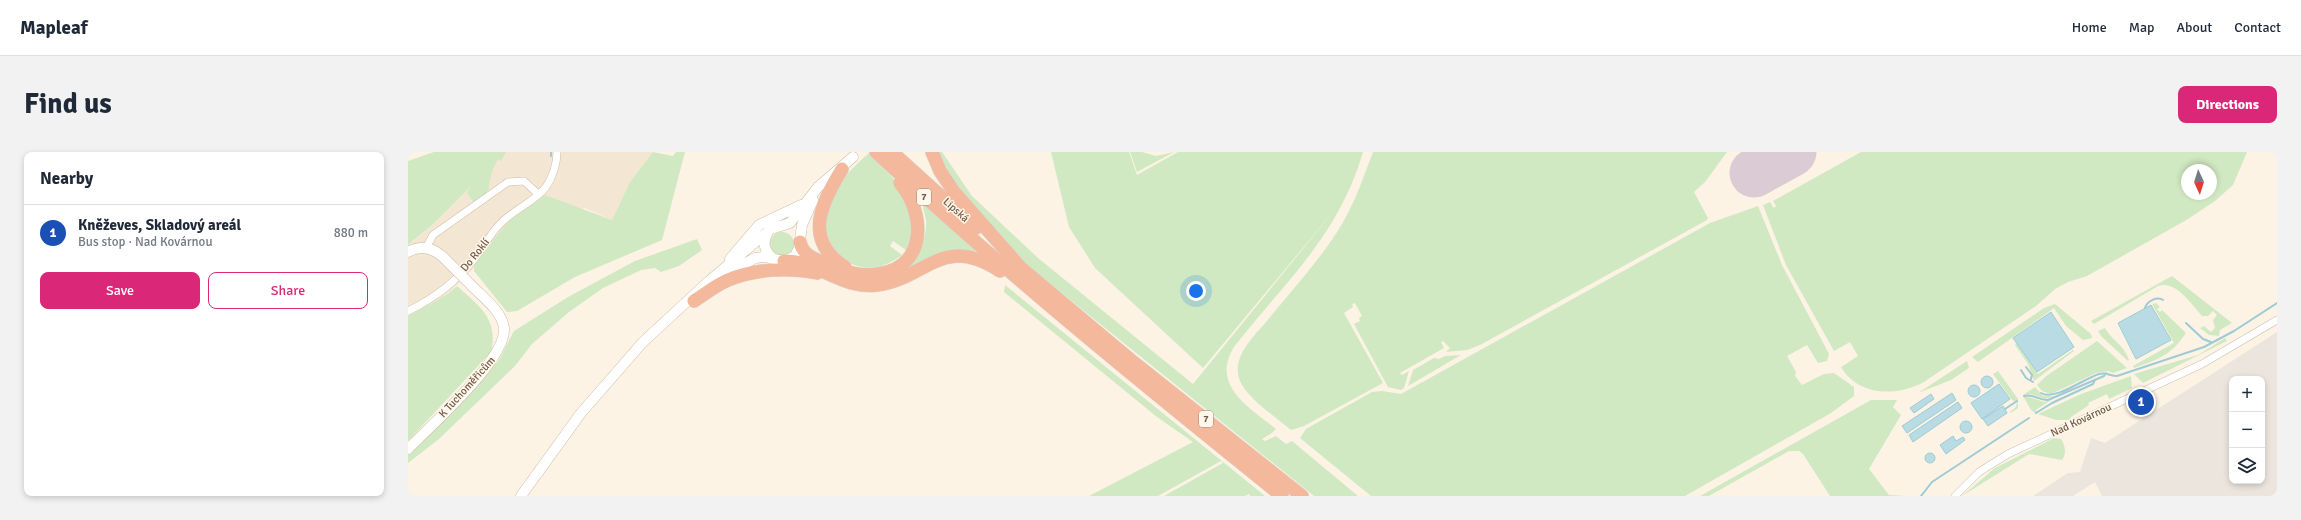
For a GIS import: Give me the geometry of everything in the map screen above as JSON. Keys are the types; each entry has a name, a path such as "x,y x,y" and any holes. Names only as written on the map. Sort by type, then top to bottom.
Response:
{"highway":[{"name":"Lipská","path":"876,152 1032,292"},
{"path":"800,240 803,250 813,258 839,269 865,274 884,273 901,264 914,247 919,230 917,214 910,195 876,152"},
{"name":"Lipská","path":"892,152 1021,268"},
{"path":"932,152 940,171 954,192 1021,268"},
{"path":"842,169 826,195 822,206 819,225 820,236 827,251 838,263 865,274"},
{"path":"779,260 802,262 836,278 854,284 876,286 896,280 937,260 966,257 994,267 1032,292"},
{"name":"7","path":"1021,268 1132,361 1302,496"},
{"path":"694,301 722,282 746,274 795,270 836,278"},
{"name":"7","path":"1032,292 1127,372 1282,496"}],"street":[{"name":"Do Roklí","path":"408,310 437,296 468,266 503,221 538,194 549,182 554,169 557,152"},
{"path":"629,358 720,278 741,264 759,257 779,260 795,256 800,240 802,225 813,201 824,186 856,154"},
{"path":"521,496 565,433 643,342 710,281 771,229 790,223 806,201 828,177 856,154"},
{"path":"408,252 419,248 426,248 428,240 433,235 508,182 524,181 538,194"},
{"path":"710,281 755,228 767,220 792,211 806,201"},
{"path":"783,226 794,231 800,240"},
{"path":"771,229 766,236 764,244 766,251 779,260"},
{"name":"K Tuchoměřicům","path":"408,449 461,395 493,358 502,343 503,325 494,308 442,256 426,248"},
{"name":"Nad Kovárnou","path":"1955,496 1979,472 2008,454 2202,364 2277,320"}],"shaded area":[{"path":"498,152 653,152 630,182 612,220 585,208 508,222 473,269 448,294 408,316 408,246 432,225 493,163"},
{"path":"2277,332 2277,496 2102,496 2095,482 2073,496 2033,496 2068,473 2080,472 2091,438 2105,443"}],"green space":[{"path":"434,152 506,152 501,161 498,159 492,171 488,191 474,203 467,193 471,186 432,225 408,245 408,161"},
{"path":"653,152 673,156 676,152 685,152 662,240 575,277 517,311 507,312 474,271 474,264 508,222 545,195 612,220 630,182"},
{"path":"936,152 942,152 972,196 1038,258 1193,384 1337,207 1203,368 1095,268 1069,227 1051,152 1129,152 1137,175 1178,152 1363,152 1340,209 1309,256 1234,347 1228,361 1227,373 1230,385 1236,395 1255,413 1276,429 1262,439 1265,441 1276,436 1286,444 1292,441 1358,496 1314,496 1033,270 1003,243 962,196"},
{"path":"1130,152 1142,152 1156,156 1174,152 1137,172"},
{"path":"1373,152 1727,152 1705,182 1694,192 1708,218 1707,220 1480,345 1467,350 1446,352 1450,348 1443,341 1441,342 1444,348 1400,373 1402,375 1409,371 1404,388 1401,390 1388,387 1354,324 1360,321 1359,318 1362,316 1355,303 1352,304 1353,307 1344,313 1383,383 1304,426 1291,430 1260,405 1245,390 1240,382 1238,374 1239,359 1251,339 1306,274 1334,237 1351,207"},
{"path":"1861,152 2247,152 2233,185 2217,199 2217,164 2181,164 2181,200 2216,200 2188,219 2087,276 2068,282 2055,289 2036,306 1924,382 1902,390 1878,391 1867,388 1857,384 1848,377 1841,367 1858,356 1850,342 1834,351 1786,265 1763,205 1770,202 1774,208 1776,206 1773,201"},
{"path":"869,153 895,180 913,206 911,242 906,250 893,241 890,246 902,255 886,264 870,268 854,265 839,255 829,242 825,226 825,211 832,194 849,172"},
{"path":"923,203 976,251 975,254 898,274 914,256 925,236 926,220"},
{"path":"1758,206 1782,265 1829,354 1827,361 1818,363 1807,345 1787,356 1796,372 1795,376 1802,385 1824,374 1834,373 1854,387 1854,396 1831,413 1685,496 1371,496 1300,438 1306,429 1372,392 1382,391 1401,394 1710,223"},
{"path":"782,232 790,236 794,244 790,252 782,256 774,252 770,244 774,236"},
{"path":"697,239 702,250 679,266 661,272 655,268 641,270 603,288 569,312 532,344 515,366 439,439 408,463 408,454 499,360 514,331 568,297 635,261"},
{"path":"2172,276 2232,323 2220,330 2219,336 2209,335 2200,328 2204,326 2211,332 2215,328 2213,320 2217,315 2213,311 2208,316 2202,316 2183,294 2171,286 2165,285 2158,286 2094,324 2091,321"},
{"path":"1005,285 1265,496 1250,496 1249,494 1245,496 1164,496 1223,463 1221,461 1158,496 1089,496 1193,442 1157,417 1004,292"},
{"path":"457,286 480,307 490,322 493,341 491,352 408,441 408,316 448,294"},
{"path":"2156,303 2160,307 2157,309 2160,312 2162,310 2186,333 2169,352 2134,368 2133,366 2174,343 2152,304"},
{"path":"2055,304 2091,334 2092,338 2083,340 2066,326 2054,308 1978,362 1972,357 2044,308"},
{"path":"2105,328 2111,337 2127,354 2128,361 2101,336 2098,331"},
{"path":"2225,338 2227,341 2143,383 2134,374 2198,355"},
{"path":"2097,341 2127,368 2113,373 2108,371 2096,373 2051,394 2042,391 2037,385 2045,377"},
{"path":"2016,343 2038,374 2073,350 2074,351 2034,381 2028,364 2015,345"},
{"path":"1461,355 1408,386 1413,370 1434,358 1439,359 1445,356"},
{"path":"1967,361 1969,368 1951,380 1918,393"},
{"path":"1998,371 2018,399 2018,408 2011,413 2010,412 2016,407 2017,402 2012,400 1993,374"},
{"path":"2131,376 2132,388 2109,399 2107,394 2088,403 2089,405 2071,417 2070,420 2056,420 2038,414 2081,394"},
{"path":"2035,387 2043,396 2054,396 2045,399 2031,394 2023,395"},
{"path":"2023,395 2044,402 2051,400 2036,410 2037,414 2031,410"},
{"path":"1871,400 1897,400 1893,407 1901,415 1869,469 1889,495 1906,496 1830,496 1803,454 1799,451 1789,451 1709,496 1700,496"},
{"path":"2054,438 2061,439 2064,444 2065,452 2062,460 2029,454 1962,496 1995,468"}],"water":[{"path":"2151,305 2171,340 2136,359 2118,323"},
{"path":"2051,312 2074,347 2037,372 2013,338"},
{"path":"1985,376 1989,376 1993,382 1989,388 1985,388 1981,384 1981,380"},
{"path":"1999,384 2010,399 1982,419 1971,403"},
{"path":"1972,385 1976,385 1980,391 1976,397 1972,397 1968,393 1968,389"},
{"path":"1952,393 1956,400 1907,433 1902,426"},
{"path":"1931,394 1934,399 1914,413 1910,408"},
{"path":"1958,402 1962,408 1913,442 1909,435"},
{"path":"2003,406 2007,413 1988,426 1983,419"},
{"path":"1964,421 1968,421 1972,427 1968,433 1964,433 1960,429 1960,425"},
{"path":"1953,436 1956,441 1963,437 1965,440 1946,454 1940,445"},
{"path":"1928,453 1932,453 1934,454 1934,462 1928,463 1925,460 1925,456"}],"waterway":[{"path":"2145,308 2146,305 2152,300 2163,300"},
{"path":"2041,393 2047,395 2054,394 2099,374 2104,373 2117,376 2204,347 2234,331 2277,303"},
{"path":"2186,323 2203,339 2211,342"},
{"path":"2026,367 2032,375 2031,379"},
{"path":"2021,370 2026,378 2033,382"},
{"path":"2024,396 2027,395 2048,400 2104,376 2106,373"},
{"path":"2036,413 2052,403 2093,384 2095,380"},
{"path":"2005,409 2017,401"},
{"path":"1921,496 1932,482 2029,418"}],"runway":[{"path":"1754,173 1792,152"}],"place":[{"name":"Kněževes, Skladový areál","path":"2141,402"}]}
